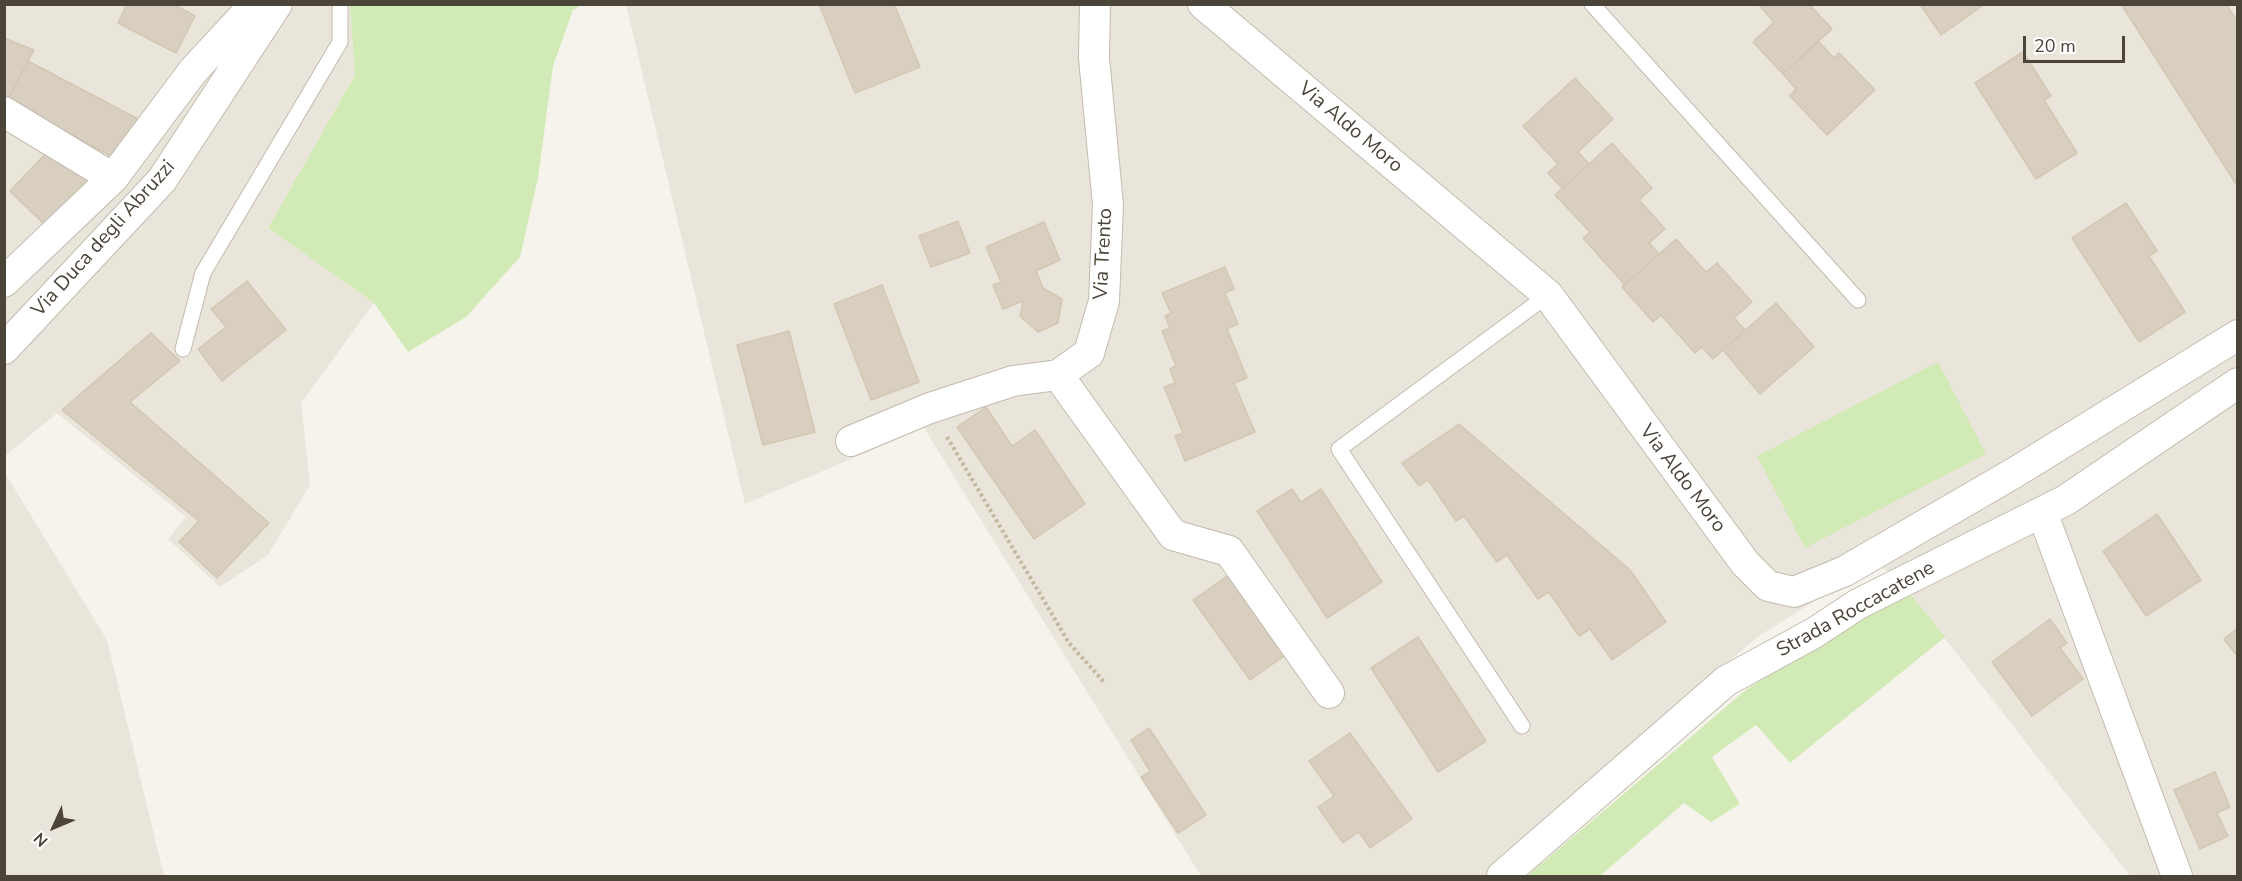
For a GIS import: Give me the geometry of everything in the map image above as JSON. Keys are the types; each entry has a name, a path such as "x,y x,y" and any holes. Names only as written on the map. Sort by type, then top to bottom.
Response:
{"street":[{"path":"4,282 113,178 194,71 255,4"},
{"name":"Via Duca degli Abruzzi","path":"4,349 162,180 277,4"},
{"name":"Via Trento","path":"851,441 930,408 1013,381 1058,375 1089,353 1104,301 1108,205 1094,58 1095,4"},
{"name":"Via Aldo Moro","path":"1203,4 1548,295 1745,563 1768,586 1794,592 1845,571 2014,473 2238,335"},
{"path":"4,112 113,178"},
{"path":"1058,375 1173,535 1229,551 1329,693"},
{"name":"Strada Roccacatene","path":"1502,876 1726,681 1814,633 1858,604 2066,500 2238,383"},
{"path":"2042,512 2177,876"}],"lane":[{"path":"183,349 203,273 340,42 339,4"},
{"path":"1592,4 1858,300"},
{"path":"1522,726 1339,449 1548,295"}],"path":[{"path":"930,408 1069,643 1106,683"}],"shaded area":[{"path":"5,5 350,5 355,75 268,228 374,303 301,403 310,485 268,555 220,587 168,539 186,517 57,413 5,456"},
{"path":"626,5 2237,5 2237,876 2130,876 1908,591 1877,562 1762,634 1703,682 1487,876 1201,876 924,428 745,504"},
{"path":"5,473 107,640 164,876 5,876"}],"green space":[{"path":"350,5 582,5 573,10 553,66 538,178 520,257 466,317 408,352 374,303 268,228 355,75"},
{"path":"1938,362 1986,454 1805,548 1757,456"},
{"path":"1908,591 1945,637 1790,763 1756,725 1712,757 1740,804 1711,822 1684,803 1600,876 1527,876 1747,689 1843,626"}],"building":[{"path":"127,4 173,4 195,16 176,53 118,23"},
{"path":"819,4 894,4 920,67 855,93"},
{"path":"1758,4 1809,4 1832,29 1783,74 1753,42 1774,22"},
{"path":"1920,4 1985,4 1941,35"},
{"path":"2121,4 2226,4 2238,22 2238,187"},
{"path":"4,38 34,50 7,101 4,100"},
{"path":"1818,41 1834,58 1839,53 1875,90 1827,135 1790,96 1796,89 1783,74"},
{"path":"2023,52 2051,96 2044,100 2077,153 2036,179 1975,83"},
{"path":"28,61 138,119 117,159 7,101"},
{"path":"1575,78 1613,119 1578,152 1589,164 1562,188 1548,173 1558,164 1523,126"},
{"path":"1612,143 1652,188 1639,200 1665,229 1649,243 1659,254 1625,285 1583,238 1590,232 1555,195"},
{"path":"54,145 95,184 51,231 10,191"},
{"path":"2126,203 2157,251 2149,256 2185,312 2139,342 2072,238"},
{"path":"958,221 970,253 931,267 919,236"},
{"path":"1044,222 1060,260 1036,271 1043,288 1062,299 1058,323 1038,332 1020,316 1023,301 1003,309 993,285 1001,282 986,247"},
{"path":"1676,239 1706,272 1717,263 1752,302 1734,318 1745,330 1713,359 1702,347 1695,353 1661,315 1653,322 1622,287"},
{"path":"1225,267 1234,289 1225,293 1238,324 1227,329 1247,378 1234,383 1255,432 1185,461 1175,436 1183,433 1164,387 1175,383 1170,369 1176,366 1162,331 1170,328 1165,316 1171,313 1162,293"},
{"path":"247,281 286,330 222,381 198,349 226,327 211,309"},
{"path":"882,285 919,382 871,400 834,304"},
{"path":"1776,303 1814,347 1760,394 1723,350"},
{"path":"789,331 815,432 763,445 737,345"},
{"path":"151,333 180,361 130,402 269,523 217,578 179,542 199,521 62,410"},
{"path":"986,407 1012,446 1035,430 1085,504 1034,539 957,427"},
{"path":"1459,424 1630,570 1666,622 1612,660 1590,629 1579,636 1549,592 1538,599 1507,555 1497,562 1464,516 1456,521 1428,480 1419,486 1402,463"},
{"path":"1292,489 1301,502 1321,489 1382,582 1327,618 1257,511"},
{"path":"2157,514 2201,580 2146,616 2103,551"},
{"path":"1230,574 1287,654 1250,680 1193,600"},
{"path":"2050,619 2067,643 2060,648 2083,679 2032,716 1992,662"},
{"path":"2238,628 2238,657 2224,639"},
{"path":"1418,637 1486,741 1438,772 1371,668"},
{"path":"1149,728 1206,815 1178,833 1141,777 1150,771 1131,740"},
{"path":"1350,733 1412,819 1370,848 1359,832 1343,843 1318,807 1334,796 1309,761"},
{"path":"2215,772 2230,807 2217,813 2228,836 2200,849 2174,790"}]}
